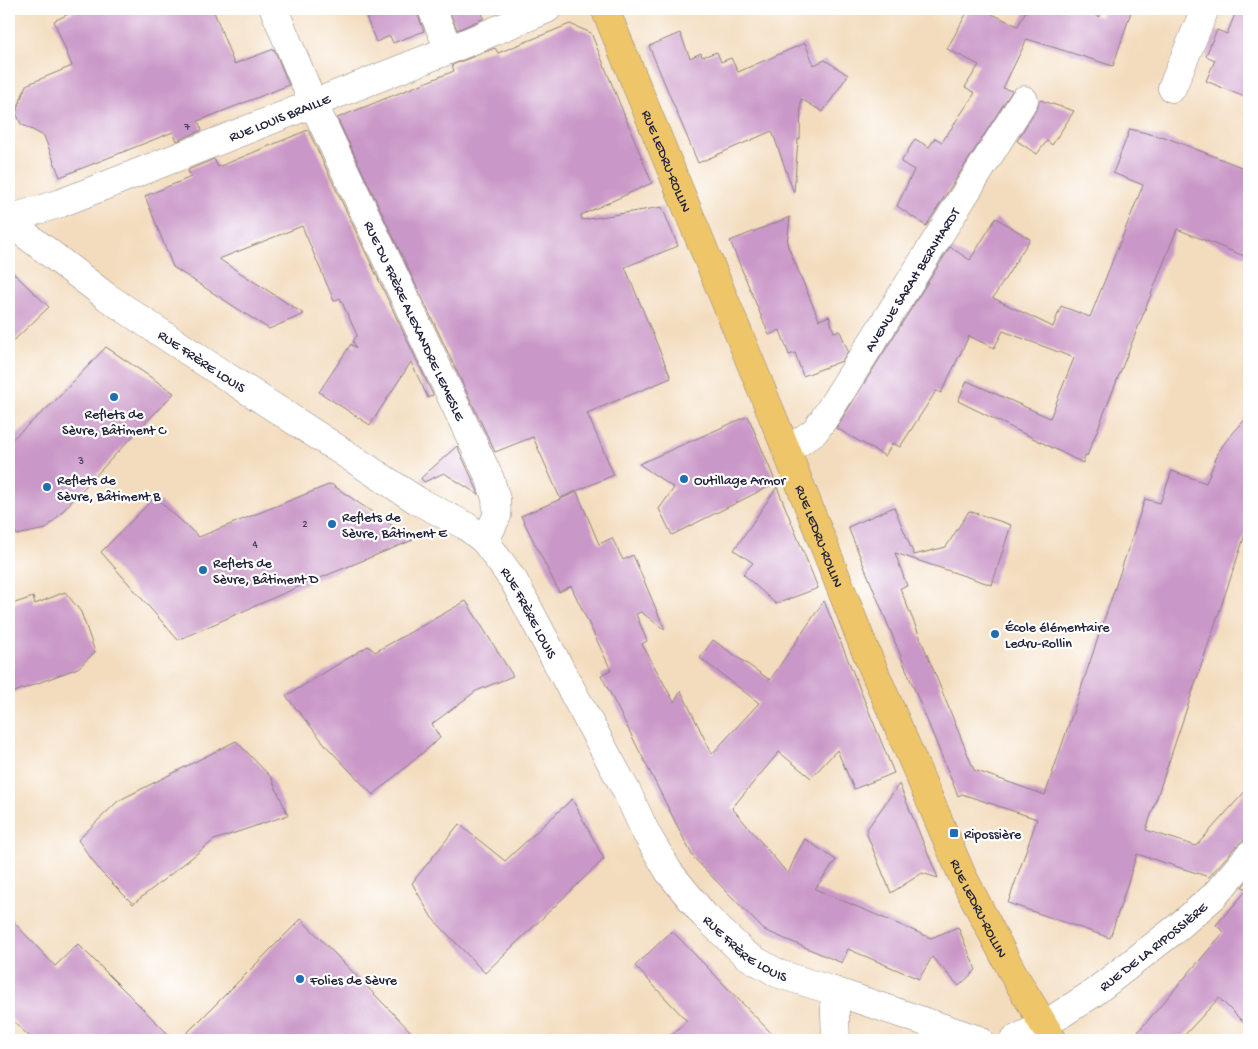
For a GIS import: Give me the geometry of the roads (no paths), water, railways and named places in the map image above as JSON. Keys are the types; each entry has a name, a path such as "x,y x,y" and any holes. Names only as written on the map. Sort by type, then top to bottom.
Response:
{"main road":[{"name":"RUE LEDRU-ROLLIN","path":"605,9 786,449 863,646 962,875 1015,978 1049,1032"}],"street":[{"name":"RUE DU FRÈRE ALEXANDRE LEMESLE","path":"274,9 313,103 490,479 496,498 497,516 485,541"},
{"path":"432,9 449,50"},
{"name":"RUE LOUIS BRAILLE","path":"9,220 61,202 449,50 546,9"},
{"path":"1172,88 1205,9"},
{"name":"AVENUE SARAH BERNHARDT","path":"786,449 798,443 815,430 825,417 1024,100"},
{"name":"RUE FRÈRE LOUIS","path":"9,220 107,297 226,377 418,501 466,526 485,541 514,581 646,833 669,872 704,914 746,955 780,974 978,1040"},
{"name":"RUE DE LA RIPOSSIÈRE","path":"1049,1032 1092,994 1177,928 1214,896 1249,855"},
{"path":"834,991 836,1040"},
{"path":"1014,1040 1049,1032"}],"place":[{"name":"Reflets de Sèvre, Bâtiment C","path":"114,397"},
{"name":"Outillage Armor","path":"684,479"},
{"name":"Reflets de Sèvre, Bâtiment B","path":"47,487"},
{"name":"Reflets de Sèvre, Bâtiment E","path":"332,524"},
{"name":"Reflets de Sèvre, Bâtiment D","path":"203,570"},
{"name":"École élémentaire Ledru-Rollin","path":"995,634"},
{"name":"Ripossière","path":"954,833"},
{"name":"Folies de Sèvre","path":"300,979"}]}
